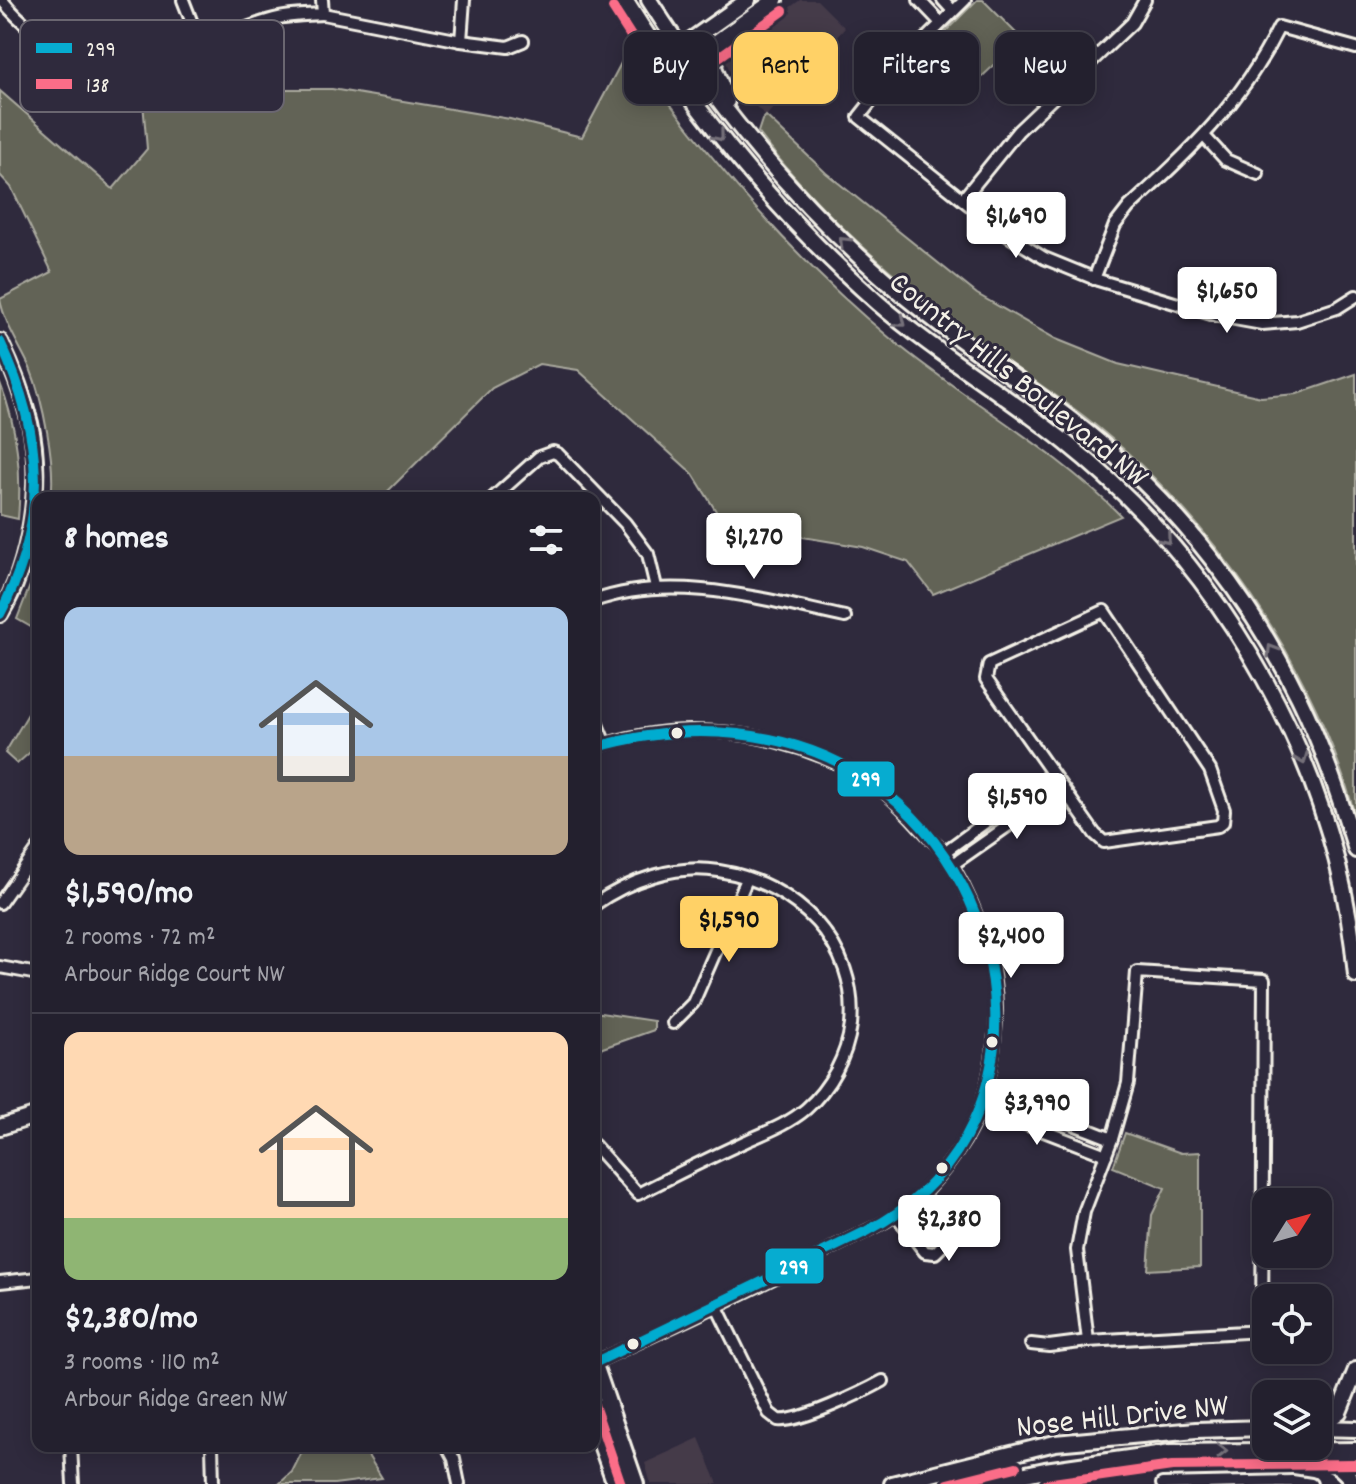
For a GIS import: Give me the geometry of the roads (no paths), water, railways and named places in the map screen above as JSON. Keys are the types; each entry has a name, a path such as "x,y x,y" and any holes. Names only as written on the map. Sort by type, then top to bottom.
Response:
{"main road":[{"name":"Country Hills Boulevard NW","path":"625,0 645,32"},
{"name":"Country Hills Boulevard NW","path":"649,0 671,32"},
{"path":"702,32 748,0"},
{"path":"736,123 714,67 719,42 775,0"},
{"name":"Country Hills Boulevard NW","path":"717,98 812,210 884,279 950,333 1101,443 1190,533 1247,609 1299,697 1321,747 1356,850"},
{"name":"Country Hills Boulevard NW","path":"696,104 756,181 831,260 932,347 1065,441 1105,475 1161,533 1218,605 1272,693 1315,791 1347,910 1356,975"},
{"path":"0,342 30,425 35,477 33,492"},
{"path":"0,614 18,577 32,501"},
{"path":"0,1127 32,1117"},
{"path":"1332,1418 1343,1406 1356,1370"},
{"path":"600,1379 636,1484"},
{"name":"Nose Hill Drive NW","path":"892,1484 1055,1443 1196,1430 1252,1428"},
{"path":"1332,1428 1356,1429"},
{"path":"600,1441 615,1484"},
{"name":"Nose Hill Drive NW","path":"1332,1450 1356,1450"},
{"name":"Nose Hill Drive NW","path":"978,1484 1045,1470 1171,1452 1252,1451"},
{"path":"1317,1460 1344,1468 1355,1484"}],"street":[{"path":"2,0 24,20"},
{"path":"183,0 191,20"},
{"path":"322,0 323,14"},
{"path":"461,41 464,0"},
{"path":"919,0 940,22"},
{"path":"943,0 953,11"},
{"path":"965,0 904,60 859,117 1007,235 1044,258 1094,279 1218,316 1262,324 1297,321 1337,308 1356,296"},
{"path":"963,199 1018,131 1132,23 1145,0"},
{"path":"271,20 323,14 461,41 508,47 523,41"},
{"path":"1094,279 1115,225 1129,207 1231,107 1262,61 1279,27 1356,48"},
{"path":"1204,136 1226,160 1258,174"},
{"path":"500,492 539,457 553,452 595,492"},
{"path":"600,497 625,523 648,554 656,587"},
{"path":"600,600 656,587 754,598 845,617"},
{"path":"1104,611 1210,770 1224,817 1218,826 1211,828 1104,842 1052,774 986,679 987,668 989,664 1104,611"},
{"path":"600,746 661,733 727,730 791,745 858,773 901,807 952,865 972,904 993,971 998,1006 992,1067 981,1107 958,1151 918,1198 896,1215 795,1268 600,1359"},
{"path":"943,853 1052,774"},
{"path":"952,865 1062,788"},
{"path":"0,903 32,858"},
{"path":"600,901 616,889 652,875 690,870 719,871 777,890 800,906 829,936 847,970 853,1005 841,1063 827,1085 806,1108 783,1124 638,1194 600,1152"},
{"path":"673,1023 693,1003 747,879"},
{"path":"0,967 32,973"},
{"path":"1031,1344 1049,1346 1262,1331 1264,980 1137,972 1128,1083 1112,1139 1084,1212 1077,1250 1088,1341"},
{"path":"986,1090 1112,1139"},
{"path":"981,1107 1106,1155"},
{"path":"896,1215 925,1252 935,1253 944,1244 944,1237 918,1198"},
{"path":"0,1282 32,1279"},
{"path":"716,1305 769,1413 778,1420 783,1421 860,1394 883,1381"},
{"path":"71,1452 73,1484"},
{"path":"212,1452 213,1484"},
{"path":"450,1452 459,1484"},
{"path":"610,1467 629,1460"},
{"path":"1162,1484 1292,1481 1311,1484"}]}
